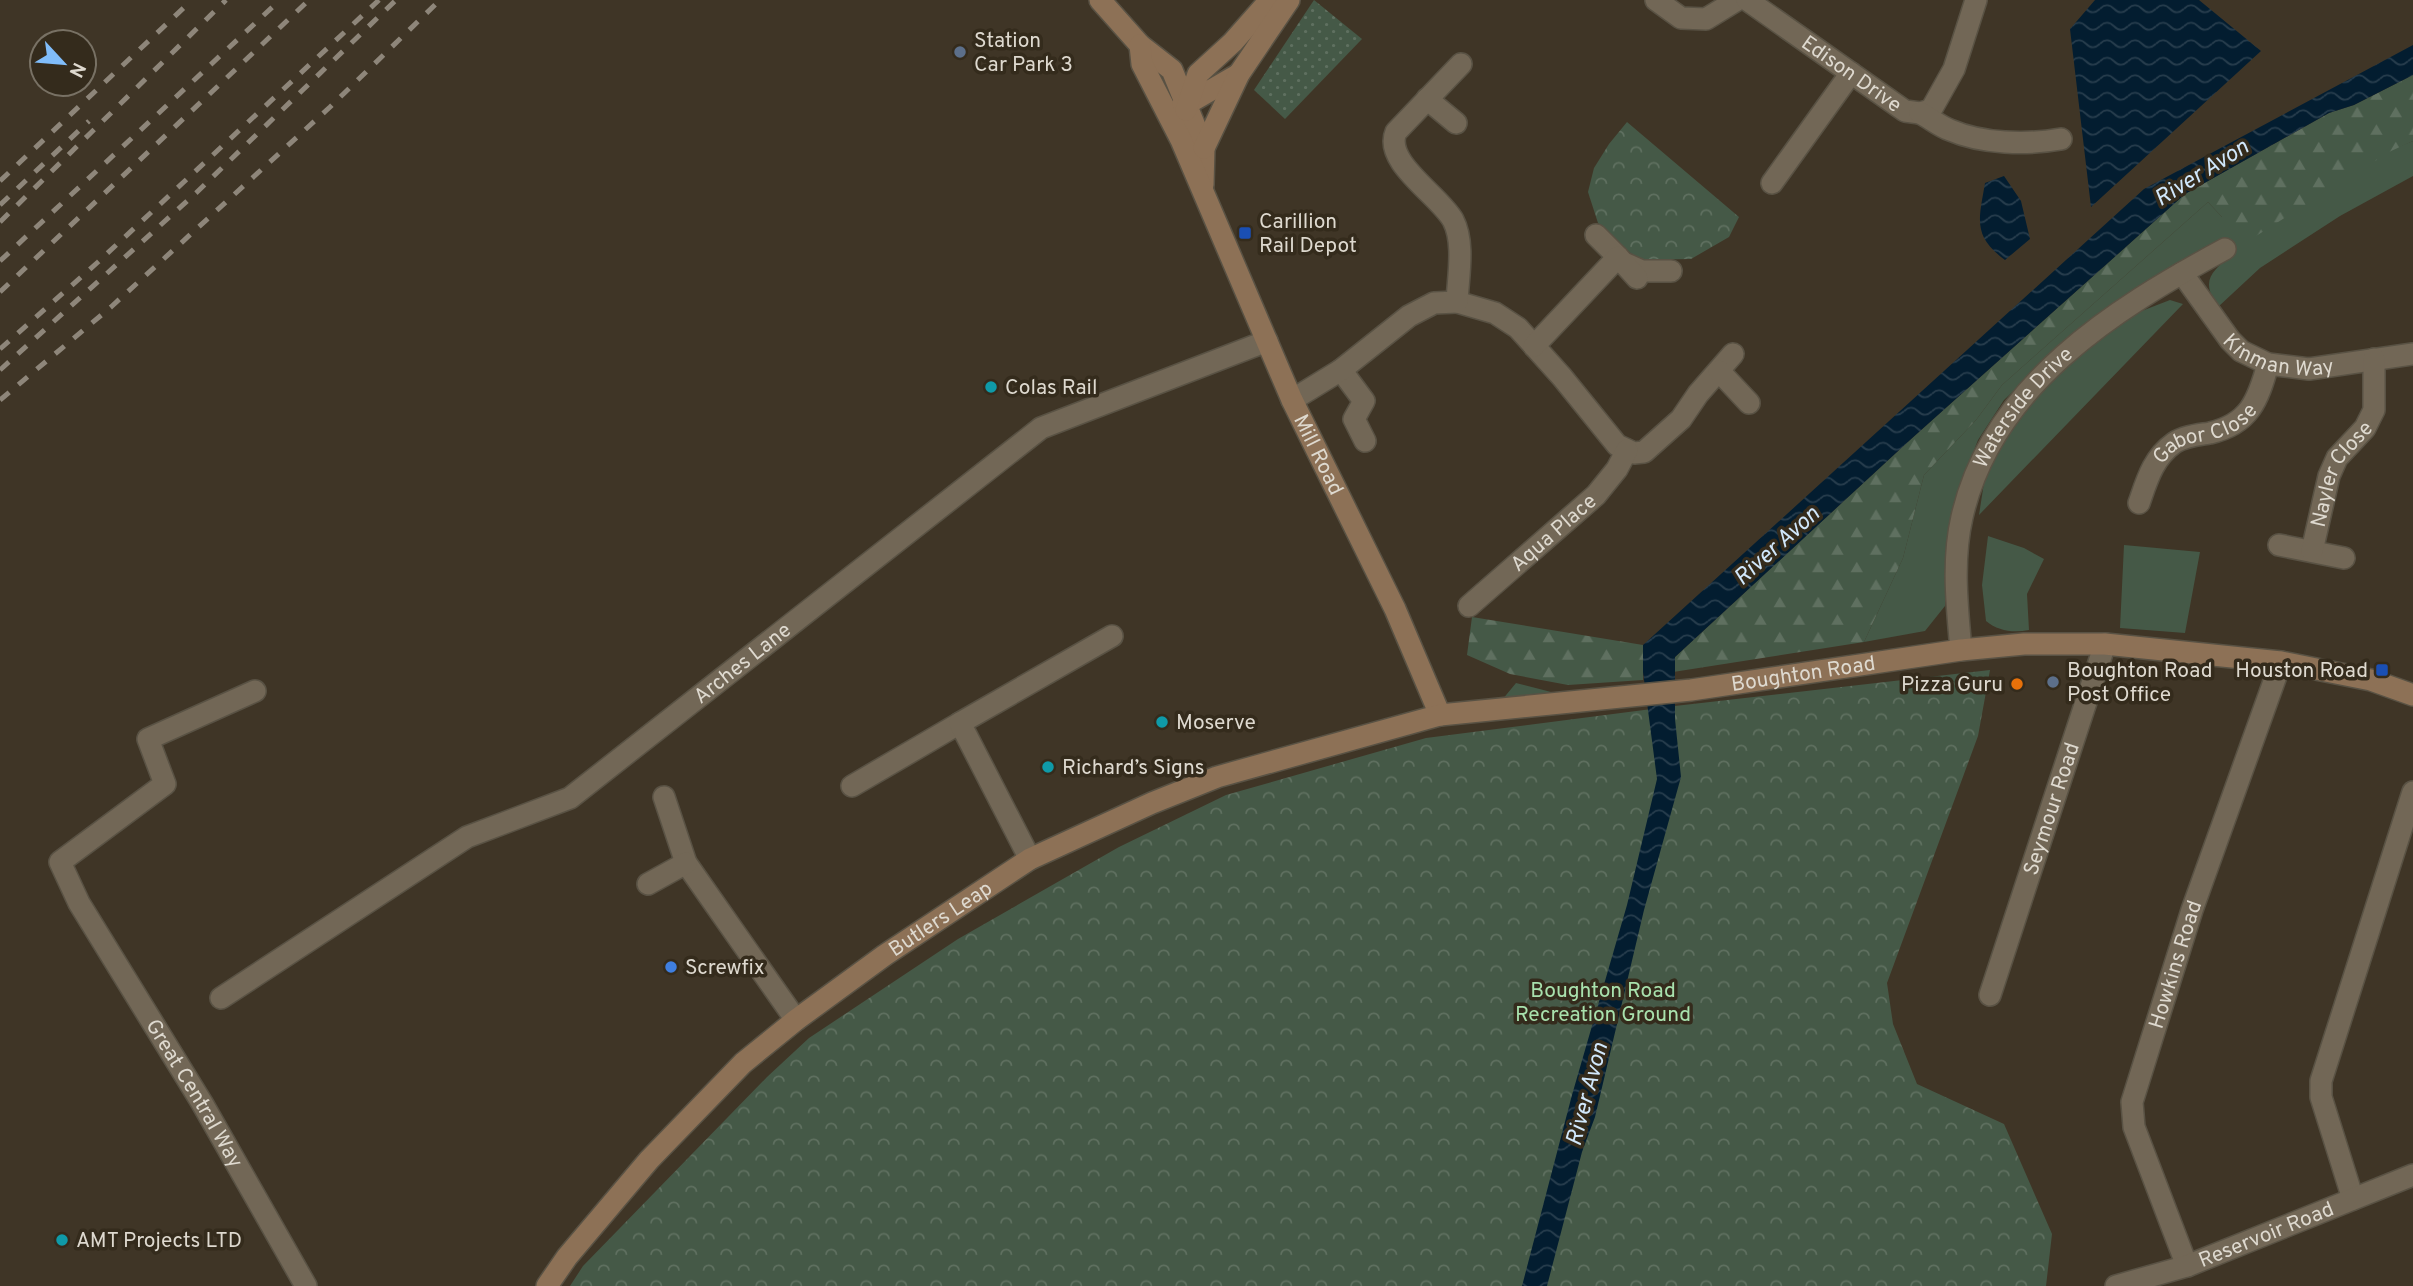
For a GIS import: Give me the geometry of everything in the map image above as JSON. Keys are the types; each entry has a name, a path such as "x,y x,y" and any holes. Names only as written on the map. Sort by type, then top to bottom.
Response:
{"street":[{"path":"1100,0 1140,45 1172,71 1187,104 1194,148"},
{"path":"1187,104 1198,74 1234,42 1269,0"},
{"path":"1194,148 1289,0"},
{"path":"1656,0 1681,18 1706,19 1737,0"},
{"name":"Edison Drive","path":"1747,0 1905,111 1920,113 1930,110 1954,69 1976,0"},
{"path":"1140,45 1142,64 1194,148"},
{"path":"1457,302 1460,248 1453,220 1395,155 1392,140 1396,132 1461,64"},
{"path":"1165,105 1187,104 1243,69"},
{"path":"1172,71 1198,74"},
{"path":"1772,183 1851,73"},
{"path":"1427,99 1456,123"},
{"path":"1920,113 1951,131 2036,152 2061,139"},
{"name":"Mill Road","path":"1194,148 1203,192 1292,400 1395,610 1440,715"},
{"path":"1597,235 1637,278"},
{"name":"Waterside Drive","path":"1961,650 1956,570 1962,517 1978,468 2003,422 2028,389 2052,365 2117,314 2225,249"},
{"path":"1534,346 1620,260"},
{"path":"1620,260 1642,271 1671,271"},
{"name":"Kinman Way","path":"2182,273 2230,340 2241,351 2267,364 2309,369 2413,354"},
{"path":"1292,400 1342,370 1409,316 1434,303 1457,302 1495,313 1518,328 1617,445 1627,450 1644,452 1681,419 1698,394 1733,354"},
{"name":"Arches Lane","path":"221,998 467,837 570,798 1041,428 1267,341"},
{"name":"Nayler Close","path":"2312,551 2329,476 2337,458 2365,428 2374,410 2374,359"},
{"name":"Gabor Close","path":"2140,503 2156,461 2175,442 2225,429 2237,423 2248,412 2255,401 2267,364"},
{"path":"1342,370 1364,401 1354,418 1365,441"},
{"path":"1719,371 1749,403"},
{"name":"Aqua Place","path":"1469,606 1596,495 1617,469 1627,450"},
{"name":"Nayler Close","path":"2278,545 2344,558"},
{"path":"852,786 1112,636"},
{"name":"Boughton Road","path":"1440,715 1691,690 1961,650 2024,644 2105,644 2281,662 2371,680 2413,695"},
{"name":"Seymour Road","path":"1990,995 2008,976 2105,644"},
{"name":"Howkins Road","path":"2187,1266 2134,1127 2132,1102 2192,910 2281,662"},
{"name":"Great Central Way","path":"255,691 148,739 165,784 60,862 79,903 202,1103 306,1286"},
{"name":"Butlers Leap","path":"547,1286 566,1257 649,1160 743,1063 796,1020 885,955 1030,859 1217,777 1440,715"},
{"path":"960,723 1030,859"},
{"path":"2353,1199 2321,1097 2321,1081 2413,792"},
{"path":"664,797 686,863 796,1020"},
{"path":"648,884 686,863"},
{"name":"Reservoir Road","path":"2116,1286 2187,1266 2413,1175"}],"green space":[{"path":"1314,0 1362,39 1285,119 1254,90"},
{"path":"2413,75 2413,141 2391,151 2256,236 2222,217 2208,202 2002,385 1976,420 1924,475 1903,558 1864,642 1673,672 1675,657 1910,440 2185,194 2329,113 2354,105"},
{"path":"1627,122 1739,217 1729,237 1691,259 1638,260 1598,223 1588,192 1594,168"},
{"path":"2413,141 2413,176 2340,216 2260,268 2218,307 2209,283 2214,272 2233,254 2226,238 2176,266 2039,367 2004,400 1978,440 1956,497 1946,552 1945,606 1925,631 1864,642 1903,558 1924,475 1976,420 2002,385 2208,202 2222,217"},
{"path":"2170,300 2183,304 1979,515 1985,476 2006,431 2040,386 2091,344 2139,312"},
{"path":"1988,536 2024,548 2044,559 2027,594 2029,630 2006,630 1986,621 1982,585"},
{"path":"2124,545 2200,552 2185,633 2120,628"},
{"path":"1472,617 1643,645 1643,680 1568,685 1510,674 1467,655"},
{"name":"Boughton Road Recreation Ground","path":"1990,670 1978,736 1887,983 1893,1024 1917,1084 2004,1124 2052,1234 2046,1286 570,1286 583,1266 767,1077 809,1038 958,939 1119,847 1226,795 1426,738"},
{"path":"1516,683 1555,693 1502,700"}],"water":[{"path":"2095,0 2199,0 2261,51 2091,207 2070,29"},
{"name":"River Avon","path":"2413,45 2413,75 2354,105 2329,113 2185,194 1910,440 1675,657 1675,719 1681,777 1644,910 1595,1117 1582,1152 1547,1286 1522,1286 1572,1095 1627,905 1657,779 1643,672 1643,645 2144,189"},
{"path":"2004,176 2021,201 2030,239 2005,260 1987,243 1980,226 1985,183"}],"railway":[{"path":"0,181 192,0"},
{"path":"0,222 226,0"},
{"path":"0,261 280,0"},
{"path":"0,292 309,0"},
{"path":"0,349 98,262 379,0"},
{"path":"0,370 196,193 396,0"},
{"path":"0,400 111,307 330,107 440,0"},
{"path":"0,205 89,121"}],"place":[{"name":"Station Car Park 3","path":"960,52"},
{"name":"Carillion Rail Depot","path":"1245,233"},
{"name":"Colas Rail","path":"991,387"},
{"name":"Houston Road","path":"2382,670"},
{"name":"Boughton Road Post Office","path":"2053,682"},
{"name":"Pizza Guru","path":"2017,684"},
{"name":"Moserve","path":"1162,722"},
{"name":"Richard’s Signs","path":"1048,767"},
{"name":"Screwfix","path":"671,967"},
{"name":"AMT Projects LTD","path":"62,1240"}]}
